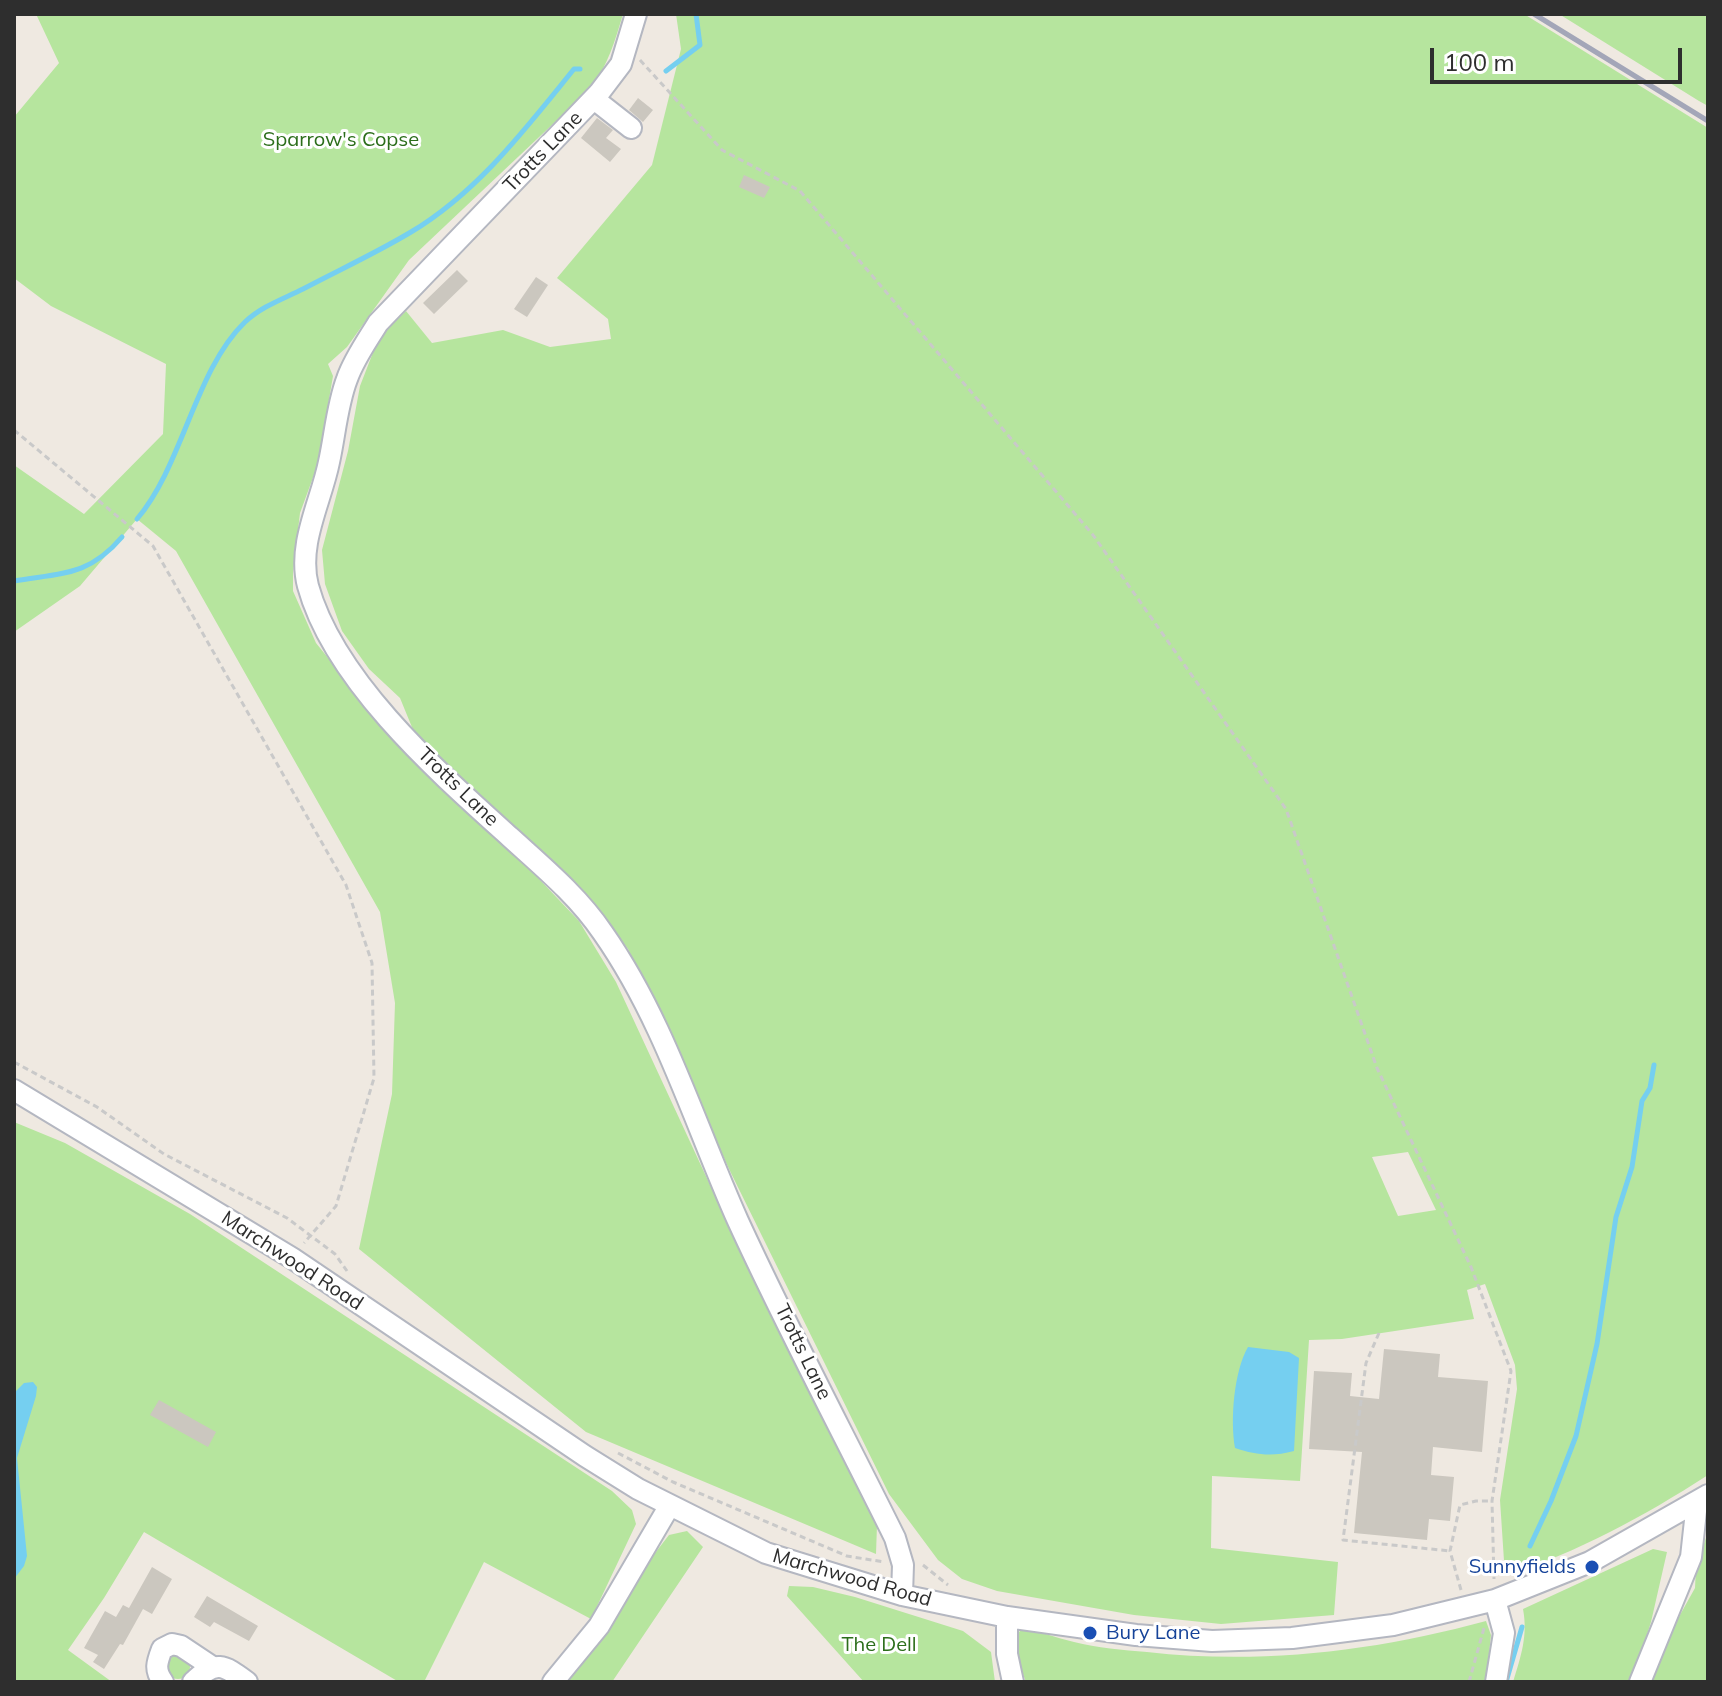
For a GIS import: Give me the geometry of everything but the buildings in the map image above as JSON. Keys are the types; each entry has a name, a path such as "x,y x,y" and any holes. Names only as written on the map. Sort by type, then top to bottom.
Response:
{"street":[{"name":"Trotts Lane","path":"636,14 621,64 594,99 378,323 356,359 346,381 328,468 311,519 307,583 319,617 352,673 459,791 567,889 589,913 636,987 738,1222 895,1538 903,1565 902,1595"},
{"path":"594,99 631,128"},
{"name":"Marchwood Road","path":"14,1090 292,1258 585,1456 670,1505 766,1553 902,1595 1007,1617 1136,1635 1212,1641 1292,1638 1393,1625 1495,1600 1590,1562 1702,1498"},
{"path":"1640,1682 1691,1557 1702,1498"},
{"path":"553,1682 599,1626 670,1505"},
{"path":"1495,1600 1504,1633 1496,1682"},
{"path":"1007,1617 1007,1654 1013,1682"},
{"path":"163,1682 157,1673 157,1661 162,1649 172,1644 181,1646 211,1666"},
{"path":"193,1682 211,1666 222,1665 247,1682"}],"path":[{"path":"627,45 722,150 800,191 1093,535 1286,809 1377,1068 1471,1267 1511,1371 1492,1501 1495,1600 1469,1682"},
{"path":"14,430 153,546 346,885 372,963 374,1078 336,1206 292,1258"},
{"path":"14,1062 97,1107 164,1154 287,1218 335,1254 349,1274"},
{"path":"1379,1333 1366,1363 1343,1540 1450,1551"},
{"path":"616,1453 673,1482 847,1556 903,1565 922,1564 954,1590"},
{"path":"1467,1608 1450,1551 1460,1505 1492,1501"}],"green space":[{"name":"Sparrow's Copse","path":"36,14 623,14 606,62 591,88 409,260 347,347 328,364 333,376 318,464 300,513 293,591 316,643 400,747 522,861 579,921 616,982 724,1215 877,1525 876,1554 586,1432 359,1249 392,1094 395,1003 380,912 176,551 137,519 80,586 14,632 14,465 84,514 163,434 166,364 51,306 14,278 14,117 59,63"},
{"path":"676,14 1524,14 1708,128 1708,1475 1610,1532 1505,1576 1500,1500 1517,1389 1515,1365 1485,1284 1467,1290 1474,1319 1342,1339 1309,1340 1300,1481 1212,1476 1211,1548 1338,1562 1334,1615 1221,1624 1134,1615 997,1591 962,1579 938,1560 889,1494 730,1171 628,949 600,911 416,737 400,698 369,669 342,631 325,584 322,550 348,451 360,386 379,337 406,311 432,343 503,330 550,347 611,339 608,319 557,278 652,165 681,49","holes":["1408,1152 1436,1210 1398,1216 1372,1157"]},
{"path":"1559,14 1708,14 1708,106 1699,101"},
{"path":"14,1122 65,1143 190,1214 612,1491 632,1510 636,1524 591,1619 484,1562 424,1682 399,1682 144,1532 68,1650 112,1682 14,1682"},
{"path":"687,1531 703,1547 612,1682 563,1682 599,1638 669,1535"},
{"path":"1708,1532 1708,1682 1650,1682 1666,1640 1695,1588 1696,1567"},
{"path":"1653,1549 1667,1552 1651,1622 1632,1682 1513,1682 1524,1637 1523,1609"},
{"name":"The Dell","path":"789,1586 813,1587 855,1597 963,1631 991,1652 995,1682 864,1682 787,1596"},
{"path":"1486,1621 1491,1635 1486,1682 1026,1682 1010,1641 1021,1630 1028,1630 1119,1650 1190,1656 1275,1656 1403,1640"},
{"path":"178,1655 187,1658 190,1667 187,1676 178,1679 169,1676 166,1667 169,1658"}],"water":[{"path":"1248,1347 1289,1352 1299,1358 1294,1451 1264,1454 1235,1448 1234,1396 1239,1369"},
{"path":"33,1382 37,1387 36,1396 17,1458 27,1556 14,1579 14,1393 24,1383"}],"waterway":[{"path":"666,71 700,45 696,14"},
{"path":"137,519 166,472 214,365 245,322 266,307 384,247 435,216 500,158 574,69 580,69"},
{"path":"14,581 59,574 85,566 97,560 122,537"},
{"path":"1530,1546 1576,1436 1597,1344 1616,1217 1632,1167 1642,1101 1650,1088 1654,1065"},
{"path":"1506,1682 1522,1627"}],"railway":[{"path":"1534,14 1708,121"}],"place":[{"name":"Sunnyfields","path":"1592,1567"},
{"name":"Bury Lane","path":"1090,1633"}]}
